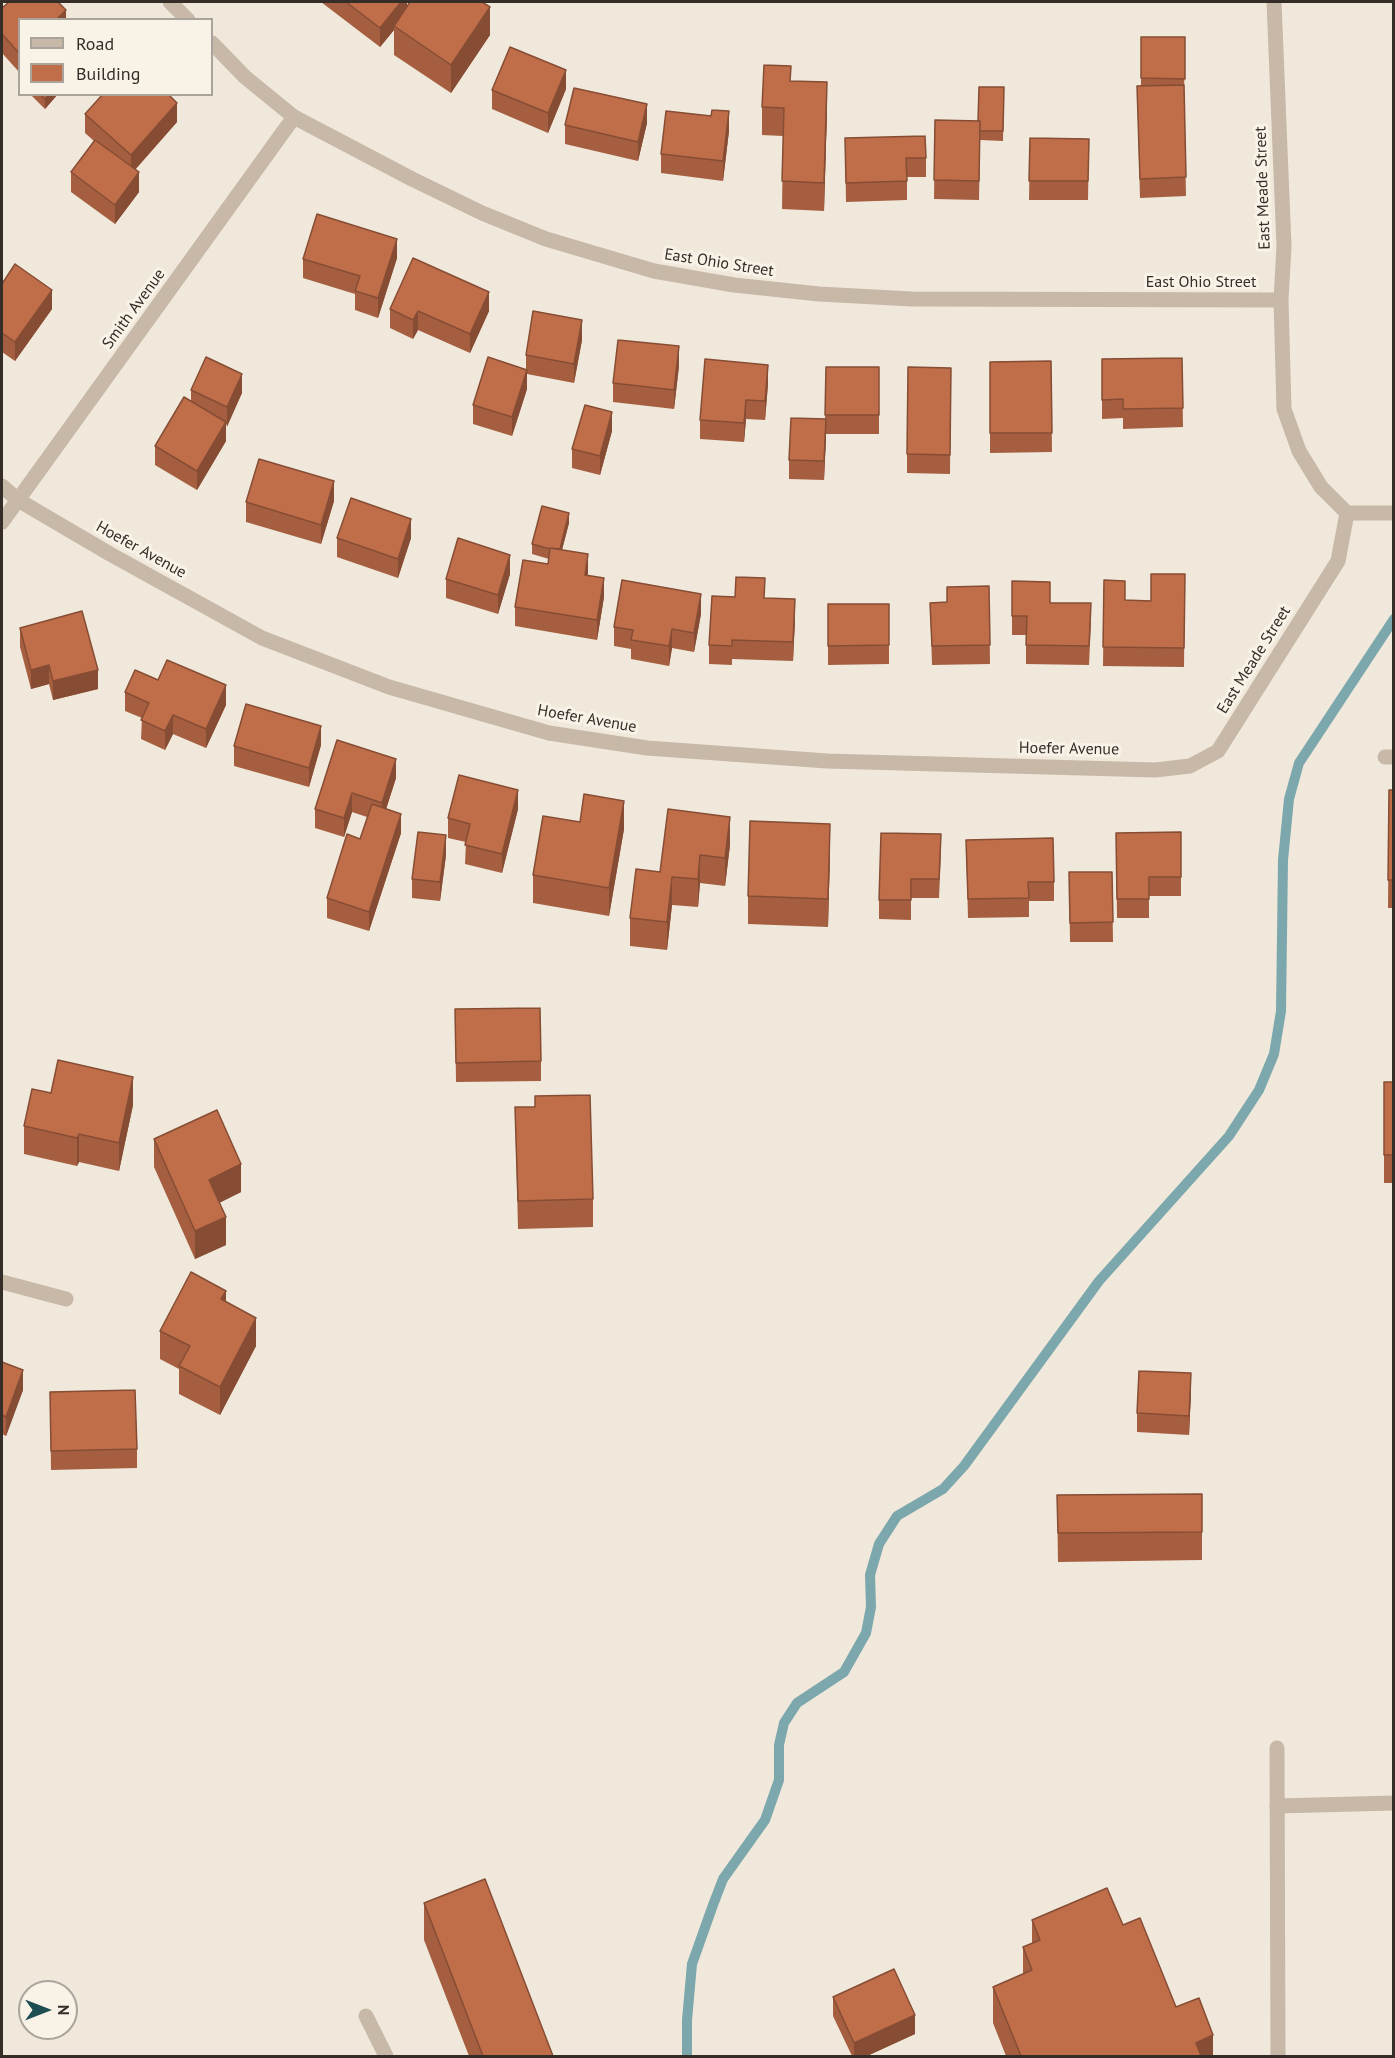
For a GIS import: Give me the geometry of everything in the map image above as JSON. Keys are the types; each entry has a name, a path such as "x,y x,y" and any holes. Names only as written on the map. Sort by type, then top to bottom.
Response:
{"street":[{"path":"170,2 186,18"},
{"name":"East Meade Street","path":"1218,751 1338,561 1347,513 1321,487 1305,460 1284,409 1281,300 1284,246 1275,2"},
{"name":"East Ohio Street","path":"213,44 245,77 294,117 482,213 546,239 654,271 744,287 900,298 1281,300"},
{"name":"Smith Avenue","path":"2,522 294,117"},
{"name":"Hoefer Avenue","path":"2,486 18,500 110,554 262,638 389,687 549,733 647,748 827,762 1155,770 1190,766 1218,751"},
{"path":"1347,513 1390,513"},
{"path":"2,1282 66,1299"},
{"path":"1276,1748 1278,2056"},
{"path":"1276,1806 1394,1803"},
{"path":"366,2016 386,2056"}],"building":[{"path":"9,2 58,2 66,10 58,18 18,18 18,52 2,34 2,8"},
{"path":"346,2 401,2 380,28"},
{"path":"410,2 482,2 490,7 451,65 394,26"},
{"path":"1141,37 1185,37 1185,79 1141,78"},
{"path":"510,47 566,70 548,113 492,90"},
{"path":"764,65 791,66 790,81 827,82 824,183 782,181 784,108 762,107"},
{"path":"1184,85 1186,177 1140,179 1137,86"},
{"path":"979,87 1004,87 1003,131 980,131"},
{"path":"574,88 647,104 638,142 565,125"},
{"path":"101,96 170,96 177,103 131,155 85,114"},
{"path":"712,110 729,111 723,161 661,154 666,111 711,116"},
{"path":"935,120 980,121 979,181 934,180"},
{"path":"925,136 926,158 906,158 907,181 846,183 845,138"},
{"path":"1030,138 1089,139 1088,181 1029,181"},
{"path":"95,140 139,172 115,205 71,172"},
{"path":"317,214 397,239 378,298 355,291 360,276 303,259"},
{"path":"413,258 489,292 470,334 418,311 413,320 390,309"},
{"path":"15,264 52,290 15,342 2,333 2,284"},
{"path":"533,311 582,320 574,364 526,355"},
{"path":"618,340 679,346 674,390 613,383"},
{"path":"206,357 242,374 227,407 191,390"},
{"path":"488,357 527,370 512,417 473,405"},
{"path":"1182,358 1183,408 1123,409 1123,399 1102,400 1102,359"},
{"path":"705,359 768,365 765,401 746,400 744,423 700,420"},
{"path":"1051,361 1052,433 990,433 990,362"},
{"path":"826,367 879,367 879,415 825,415"},
{"path":"908,367 951,368 950,455 907,454"},
{"path":"184,397 226,422 197,471 155,446"},
{"path":"585,405 612,412 600,456 572,449"},
{"path":"791,418 826,419 824,461 789,460"},
{"path":"259,459 334,481 321,525 246,502"},
{"path":"351,498 411,519 398,559 337,538"},
{"path":"542,506 569,513 560,549 532,544"},
{"path":"458,538 510,555 498,595 446,579"},
{"path":"550,548 588,554 585,575 604,578 597,620 515,607 523,560 548,564"},
{"path":"1151,574 1185,574 1184,648 1103,647 1104,580 1125,581 1125,600 1151,601"},
{"path":"736,577 765,578 764,598 795,599 793,642 732,640 732,646 709,645 712,596 735,597"},
{"path":"622,580 701,594 694,633 672,629 669,646 631,640 633,630 614,627"},
{"path":"1012,581 1050,582 1050,603 1091,603 1089,646 1026,645 1027,616 1012,616"},
{"path":"989,586 990,645 932,646 930,603 947,602 947,587"},
{"path":"828,604 889,604 889,645 828,646"},
{"path":"82,611 98,670 53,681 49,665 31,670 20,628"},
{"path":"167,660 226,685 206,729 173,715 165,731 141,720 149,703 125,692 135,670 158,680"},
{"path":"246,704 321,726 309,768 234,746"},
{"path":"337,740 396,759 382,803 352,793 344,818 315,809"},
{"path":"459,775 518,790 502,854 465,845 470,824 448,818"},
{"path":"1389,790 1394,790 1394,880 1388,880"},
{"path":"584,794 624,801 609,888 533,875 543,816 580,822"},
{"path":"372,804 401,814 369,912 327,898 347,834 360,839"},
{"path":"668,809 730,817 725,858 700,855 698,879 672,877 667,922 630,918 636,869 660,872"},
{"path":"750,821 830,824 828,899 748,896"},
{"path":"418,832 446,835 440,882 412,879"},
{"path":"1181,832 1181,877 1149,877 1149,899 1117,899 1116,833"},
{"path":"881,833 941,834 939,879 911,879 911,900 879,900"},
{"path":"1053,838 1054,882 1028,882 1029,898 968,899 966,840"},
{"path":"1069,872 1112,872 1113,922 1070,923"},
{"path":"540,1008 541,1061 456,1063 455,1009"},
{"path":"58,1060 133,1077 119,1143 79,1134 77,1138 24,1126 32,1089 51,1093"},
{"path":"1384,1082 1394,1082 1394,1155 1384,1155"},
{"path":"590,1095 593,1199 518,1201 515,1107 535,1107 535,1096"},
{"path":"217,1110 241,1164 209,1180 226,1217 195,1231 154,1139"},
{"path":"191,1272 226,1291 221,1299 256,1318 220,1387 179,1366 190,1346 160,1331"},
{"path":"2,1362 23,1370 6,1417 2,1415"},
{"path":"1139,1371 1191,1373 1189,1416 1137,1413"},
{"path":"135,1390 137,1449 51,1451 50,1392"},
{"path":"1202,1494 1202,1532 1058,1533 1057,1495"},
{"path":"485,1879 553,2056 483,2056 424,1903"},
{"path":"1107,1888 1123,1925 1140,1918 1176,2007 1199,1998 1213,2035 1196,2043 1201,2056 1021,2056 993,1987 1032,1970 1023,1947 1040,1940 1032,1920"},
{"path":"894,1969 915,2015 854,2043 833,1997"}],"waterway":[{"path":"687,2056 687,2020 692,1964 713,1905 723,1879 765,1820 779,1780 779,1745 784,1723 797,1703 844,1672 866,1633 871,1607 870,1575 879,1544 897,1516 943,1489 964,1466 1099,1281 1229,1136 1259,1090 1274,1054 1281,1011 1283,860 1289,799 1299,763 1394,619"}]}
